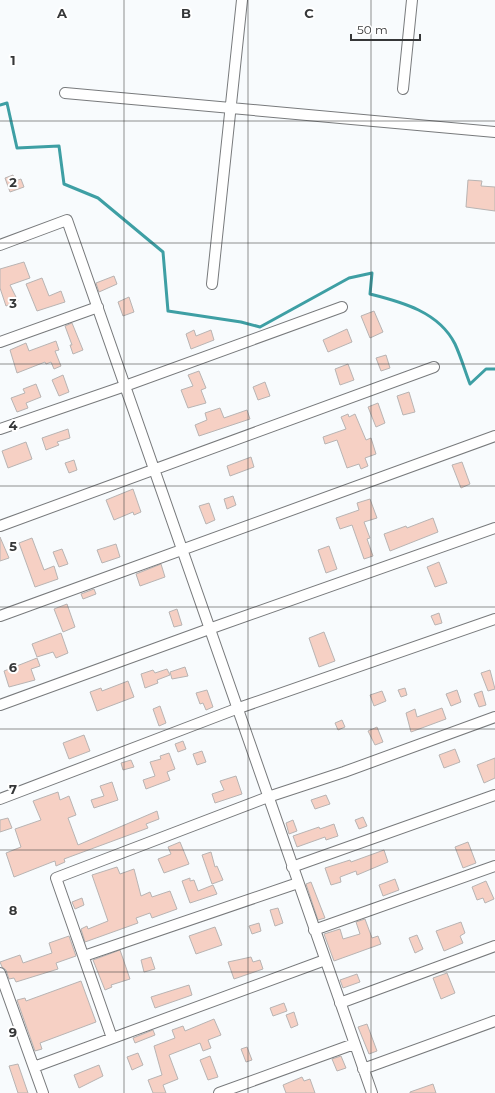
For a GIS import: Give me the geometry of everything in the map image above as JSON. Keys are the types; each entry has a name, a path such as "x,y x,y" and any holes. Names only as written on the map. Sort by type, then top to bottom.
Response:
{"street":[{"path":"212,284 242,0"},
{"path":"403,89 412,0"},
{"path":"65,93 495,132"},
{"path":"0,245 67,220 208,629 372,1093"},
{"path":"0,342 98,307"},
{"path":"0,429 342,308"},
{"path":"0,526 434,367"},
{"path":"0,616 495,436"},
{"path":"0,705 208,629 495,528"},
{"path":"0,799 236,709 495,619"},
{"path":"112,1038 56,878 268,797 344,772 495,717"},
{"path":"292,866 495,795"},
{"path":"314,930 495,866"},
{"path":"84,956 298,883"},
{"path":"340,1002 495,946"},
{"path":"34,1067 325,960"},
{"path":"0,972 2,984 43,1093"},
{"path":"363,1069 495,1021"},
{"path":"220,1093 354,1044"}],"building":[{"path":"13,175 15,181 21,179 24,187 10,192 5,178"},
{"path":"468,180 482,181 481,186 495,187 495,211 466,207"},
{"path":"24,262 30,278 10,285 18,301 6,306 0,288 0,269"},
{"path":"114,276 117,284 99,292 96,283"},
{"path":"42,278 49,296 61,291 65,302 37,311 26,284"},
{"path":"129,297 134,312 123,316 118,302"},
{"path":"374,311 383,332 370,338 361,316"},
{"path":"72,323 83,350 73,354 70,345 72,345 65,326"},
{"path":"347,329 352,342 328,352 323,340"},
{"path":"194,330 196,336 211,330 214,340 191,349 186,334"},
{"path":"56,341 59,350 55,351 61,366 54,369 51,362 46,364 45,362 17,373 10,350 26,343 29,351"},
{"path":"386,355 390,368 381,371 376,358"},
{"path":"348,364 354,380 340,385 335,369"},
{"path":"199,371 206,388 201,390 206,403 188,408 181,390 193,386 188,375"},
{"path":"63,375 69,392 59,396 52,380"},
{"path":"265,382 270,396 258,400 253,387"},
{"path":"36,384 41,397 26,403 28,408 17,412 11,398 25,393 23,389"},
{"path":"409,392 415,412 403,415 397,396"},
{"path":"378,403 385,423 376,427 368,407"},
{"path":"220,408 224,418 247,410 250,419 199,436 195,425 207,420 205,413"},
{"path":"348,414 349,417 355,414 366,440 371,438 376,454 365,458 368,466 361,469 359,464 347,468 337,440 325,444 323,437 346,429 341,417"},
{"path":"68,429 70,438 57,442 59,445 46,450 42,438"},
{"path":"26,442 32,459 8,468 2,451"},
{"path":"251,457 254,467 230,476 227,466"},
{"path":"74,460 77,470 69,473 65,463"},
{"path":"462,462 470,484 461,488 452,465"},
{"path":"133,489 141,512 134,515 133,512 114,520 106,500"},
{"path":"233,496 236,505 227,509 224,499"},
{"path":"370,499 377,518 364,522 370,538 367,539 373,556 364,559 352,525 340,529 336,518 359,510 357,503"},
{"path":"209,503 215,520 206,524 199,506"},
{"path":"433,518 438,532 390,551 384,534 406,526 407,528"},
{"path":"0,537 9,558 0,561"},
{"path":"32,538 44,570 54,566 58,579 35,587 19,543"},
{"path":"116,544 120,557 102,563 97,550"},
{"path":"329,546 337,569 326,573 318,550"},
{"path":"62,549 68,564 59,567 53,552"},
{"path":"439,562 447,583 435,587 427,567"},
{"path":"161,564 165,577 140,586 136,574"},
{"path":"94,589 96,594 83,599 81,594"},
{"path":"67,604 75,627 63,632 54,609"},
{"path":"177,609 182,625 174,627 169,612"},
{"path":"439,613 442,623 435,625 431,616"},
{"path":"324,632 335,661 319,667 309,638"},
{"path":"61,633 68,653 56,658 53,652 37,657 32,644"},
{"path":"37,658 40,666 31,669 35,680 9,687 4,671"},
{"path":"185,667 188,676 172,679 170,672"},
{"path":"167,669 170,675 157,680 158,683 145,688 141,674 153,670 155,673"},
{"path":"490,670 495,689 488,691 481,673"},
{"path":"128,681 134,697 97,711 90,692 101,688 102,691"},
{"path":"405,688 407,695 401,697 398,690"},
{"path":"207,690 213,707 206,710 203,703 200,704 196,693"},
{"path":"457,690 461,702 451,706 446,694"},
{"path":"382,691 386,701 374,706 370,695"},
{"path":"482,691 486,705 479,707 474,694"},
{"path":"160,706 166,723 159,726 153,709"},
{"path":"442,708 446,719 411,732 406,713 415,709 417,717"},
{"path":"342,720 345,727 338,730 335,723"},
{"path":"377,727 383,742 375,745 368,731"},
{"path":"84,735 90,751 69,759 63,743"},
{"path":"183,741 186,749 178,752 175,744"},
{"path":"455,749 460,762 444,768 439,755"},
{"path":"202,751 206,762 197,765 193,754"},
{"path":"169,753 175,769 167,772 170,780 146,789 143,780 155,776 150,762 161,759 160,756"},
{"path":"495,758 495,778 484,783 477,765"},
{"path":"131,760 134,767 123,770 121,763"},
{"path":"236,776 242,794 215,803 212,794 224,790 220,781"},
{"path":"112,782 118,800 94,808 91,800 104,796 100,786"},
{"path":"58,792 60,800 69,796 76,815 68,818 78,845 157,811 159,819 146,824 148,828 64,859 65,862 56,866 55,861 14,877 6,853 21,847 15,829 41,820 33,801"},
{"path":"326,795 330,804 315,809 311,800"},
{"path":"363,817 367,826 359,829 355,820"},
{"path":"8,818 12,828 0,832 0,820"},
{"path":"293,820 297,831 289,834 286,823"},
{"path":"334,824 338,836 326,840 325,837 297,847 293,836 319,827 320,829"},
{"path":"180,842 189,864 164,873 158,859 171,854 168,847"},
{"path":"468,842 476,863 463,868 455,847"},
{"path":"384,850 388,862 357,875 356,871 340,877 341,882 331,885 325,868 350,860 351,862"},
{"path":"211,852 215,867 217,866 223,880 212,884 202,855"},
{"path":"117,867 120,874 134,869 141,896 150,892 152,897 170,891 177,909 152,918 150,913 136,918 138,923 85,942 81,929 87,926 88,929 108,921 92,875"},
{"path":"190,878 190,881 194,880 198,891 213,885 217,894 190,903 182,881"},
{"path":"395,879 399,890 383,896 379,885"},
{"path":"486,881 494,899 485,903 483,898 477,900 472,887"},
{"path":"311,882 325,918 318,920 306,884"},
{"path":"82,898 84,905 75,909 72,902"},
{"path":"278,908 283,923 275,926 270,910"},
{"path":"365,919 372,938 378,936 381,944 334,961 324,934 340,929 343,939 360,934 356,922"},
{"path":"461,922 465,933 460,936 463,943 444,951 436,931"},
{"path":"259,923 261,931 252,934 249,926"},
{"path":"215,927 222,945 196,954 189,936"},
{"path":"417,935 423,949 415,953 409,938"},
{"path":"69,936 76,956 56,963 58,969 16,982 14,978 9,979 6,970 2,967 0,962 20,955 23,963 52,953 49,943"},
{"path":"120,950 130,979 111,985 112,987 105,990 93,960"},
{"path":"151,957 155,969 144,972 141,960"},
{"path":"251,957 253,962 260,960 263,969 234,979 228,962"},
{"path":"447,973 455,993 441,999 433,978"},
{"path":"357,974 360,982 343,988 340,980"},
{"path":"81,981 96,1022 40,1043 42,1049 35,1051 17,1000 25,998 26,1001"},
{"path":"189,985 192,995 155,1008 151,997"},
{"path":"284,1003 287,1011 273,1016 270,1008"},
{"path":"294,1012 298,1025 291,1028 286,1015"},
{"path":"214,1019 221,1035 208,1040 211,1048 203,1051 200,1043 169,1055 178,1079 163,1085 166,1093 153,1093 148,1080 162,1075 154,1046 175,1038 172,1030 183,1026 185,1031"},
{"path":"367,1024 377,1051 369,1054 358,1027"},
{"path":"153,1030 155,1035 135,1043 133,1038"},
{"path":"247,1047 252,1060 246,1062 241,1049"},
{"path":"138,1053 143,1065 132,1070 127,1057"},
{"path":"210,1056 218,1077 208,1080 200,1060"},
{"path":"341,1056 346,1068 337,1071 332,1059"},
{"path":"18,1064 28,1093 18,1093 9,1066"},
{"path":"99,1065 103,1076 79,1088 74,1075"},
{"path":"302,1077 304,1081 310,1079 315,1093 286,1093 283,1085"},
{"path":"433,1084 436,1093 410,1093 410,1092"}],"waterway":[{"path":"0,105 7,103 17,148 59,146 64,184 98,198 163,252 168,311 241,322 260,327 349,278 372,273 370,294 395,301 418,310 430,316 448,333 455,344 470,384 486,369 495,369"}]}
